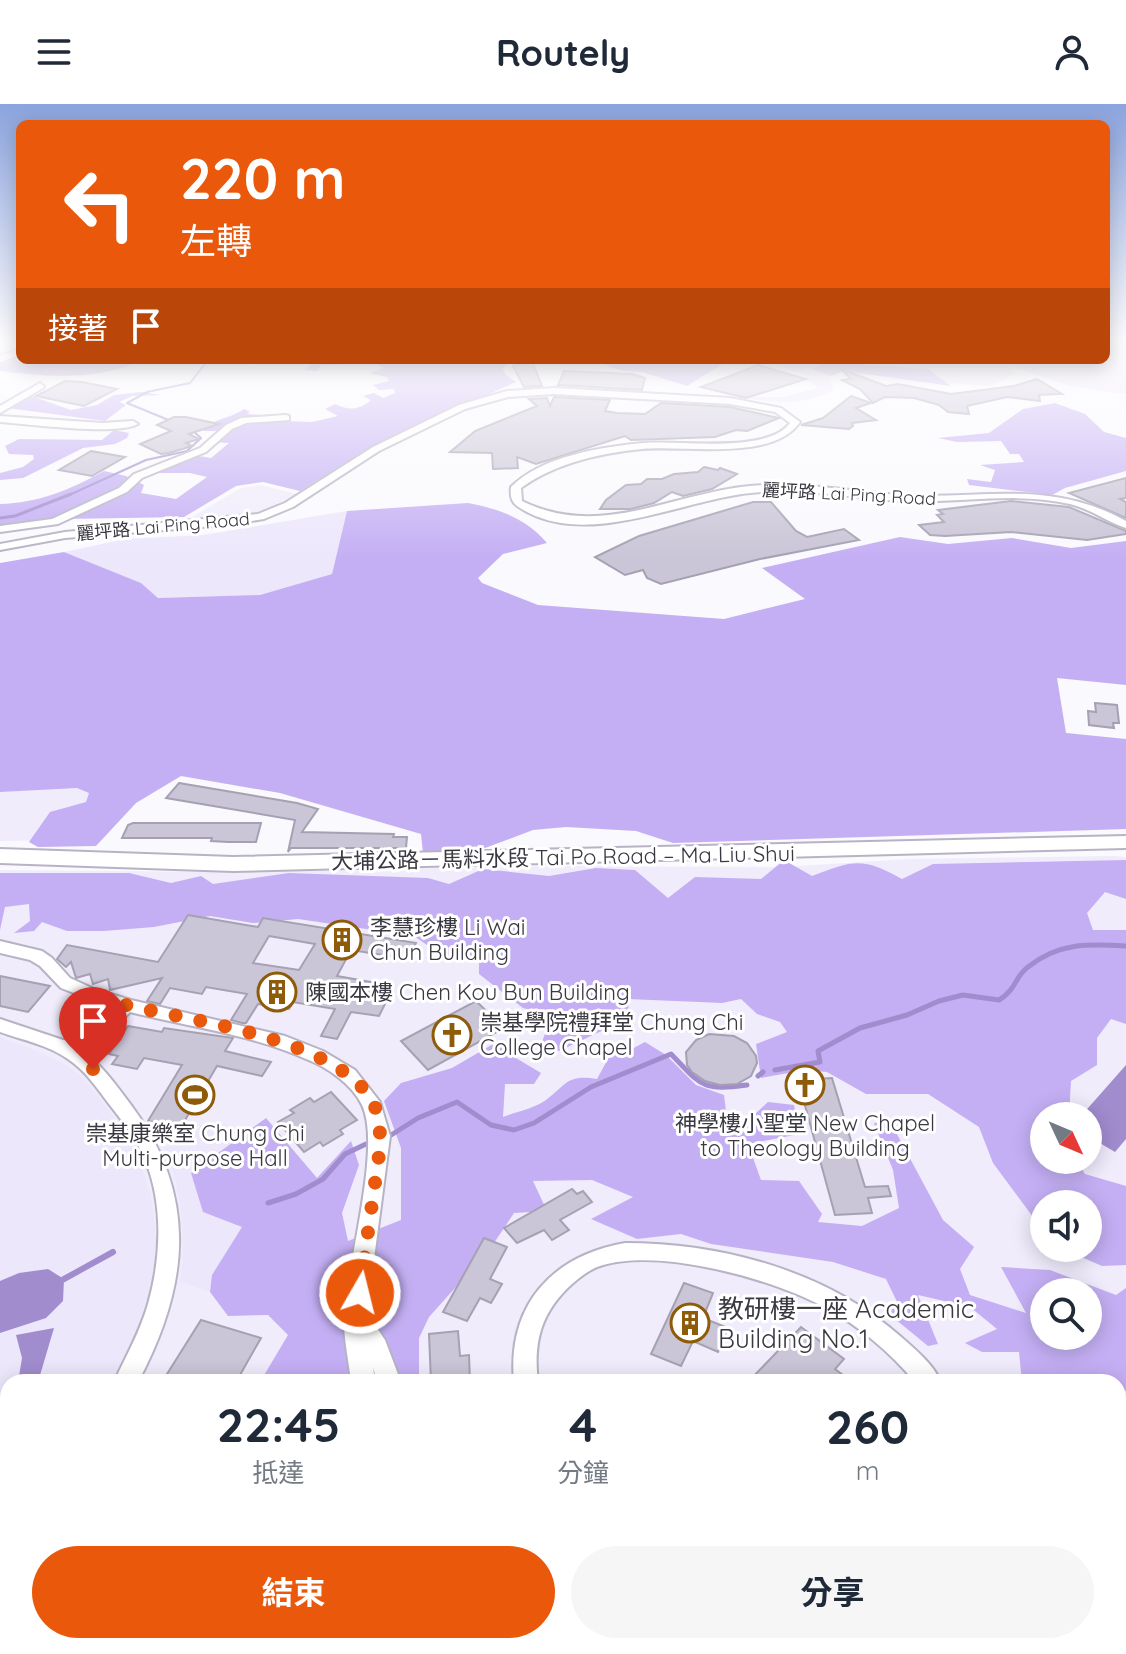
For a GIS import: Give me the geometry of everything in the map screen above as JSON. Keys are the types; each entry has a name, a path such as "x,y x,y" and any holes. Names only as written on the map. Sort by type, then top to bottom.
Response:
{"main road":[{"name":"大埔公路－馬料水段 Tai Po Road – Ma Liu Shui","path":"0,856 102,855 233,864 1120,843"}],"street":[{"name":"麗坪路 Lai Ping Road","path":"0,547 65,535 260,517 289,505 366,454 449,413"},
{"name":"麗坪路 Lai Ping Road","path":"785,413 795,422 793,430 783,437 758,443 646,446 611,452 540,472 516,487 515,498 518,503 558,519 622,516 716,494 771,487 926,499 1036,494 1089,505 1126,525"},
{"path":"0,529 54,522 123,490 138,476 203,450 229,427 244,420 286,418"},
{"path":"0,419 102,426 133,424"},
{"path":"0,947 40,957 66,983 126,1005 269,1038 301,1049 337,1065 369,1095 378,1113 380,1136 355,1317 362,1374"},
{"path":"60,1047 77,1046 97,1037 126,1005"},
{"path":"0,1025 60,1047 93,1069 143,1135 159,1171 168,1211 166,1272 146,1340 130,1374"},
{"path":"93,1069 92,1053 97,1037"},
{"path":"526,1374 525,1347 529,1328 545,1300 571,1272 603,1255 666,1251 733,1265 829,1298 894,1343 922,1374"},
{"path":"355,1317 367,1327 376,1342 386,1374"}],"shaded area":[{"path":"48,413 115,413 105,421"},
{"path":"236,413 261,415 259,420 312,422 338,416 333,413 445,413 348,461 300,491 263,482 236,486 184,517 63,519 0,527 0,504 54,494 104,471 126,476 144,485 141,493 176,499 207,477 190,473 154,473 199,456 211,458 229,443 209,442 217,431 203,431"},
{"path":"1017,413 1083,413 1104,432 1126,438 1126,471 1065,488 1052,495 969,485 967,479 991,482 995,470 980,465 1024,462 1019,454 1010,454 1001,441 957,442 938,438 989,433"},
{"path":"114,430 129,433 127,438 115,444 83,448 23,478 0,480 0,473 23,467 34,459 33,455 9,454 5,446 19,439 102,440"},
{"path":"261,485 297,494 259,514 185,521 241,488"},
{"path":"468,503 511,516 530,527 547,543 503,554 478,578 482,583 538,605 724,619 805,599 762,568 900,537 948,544 1012,538 1071,548 1126,541 1126,685 1057,678 1066,733 1126,739 1126,829 673,843 636,831 566,827 533,830 485,848 423,853 421,834 280,793 181,776 136,803 96,846 38,847 29,842 50,812 86,802 89,793 77,788 0,792 0,563 64,552 141,583 158,598 260,595 332,574 347,511"},
{"path":"347,511 332,574 260,595 158,598 141,583 64,552 126,539 204,535"},
{"path":"101,786 78,840 0,841 0,787"},
{"path":"1126,857 1126,1374 0,1374 0,870 220,872 554,866 782,867 909,859"},
{"path":"784,860 812,876 858,863 877,867 902,879 933,864 1126,860 1126,899 1105,892 1087,913 1093,930 1126,930 1126,1024 1111,1019 1097,1038 1097,1065 1071,1081 1070,1102 1030,1102 1030,1174 1085,1174 1126,1186 1126,1265 1102,1266 1093,1262 1102,1262 1102,1190 1030,1190 1030,1213 993,1163 979,1127 928,1094 866,1094 827,1072 805,1070 761,1078 756,1044 787,1032 780,1022 757,1014 741,999 722,1003 628,999 629,1018 559,1051 541,1044 549,1024 541,1013 523,1008 479,974 479,957 454,958 437,952 414,936 298,919 253,923 210,916 154,927 104,931 67,931 42,922 34,931 14,933 30,921 29,904 5,907 0,930 0,873 129,873 171,883 201,876 213,884 289,873 428,878 449,884 483,869 549,876 596,868 635,870 668,898 695,877 761,879"},
{"path":"0,1037 64,1064 84,1079 99,1096 133,1147 146,1180 154,1214 156,1247 152,1281 143,1315 116,1374 0,1374"},
{"path":"500,1040 511,1055 541,1073 534,1084 505,1084 503,1117 542,1103 573,1079 597,1079 615,1046 628,1051 645,1042 666,1055 696,1085 724,1095 726,1111 735,1126 742,1126 768,1102 794,1105 800,1134 748,1144 761,1180 799,1181 822,1214 818,1222 862,1226 899,1208 893,1170 874,1123 891,1123 943,1220 974,1247 960,1269 970,1295 1026,1313 1001,1267 1050,1270 1071,1278 1030,1278 1030,1350 1102,1350 1102,1290 1116,1295 1126,1288 1126,1374 1021,1374 1019,1352 982,1352 965,1343 997,1329 970,1307 918,1295 938,1344 928,1346 878,1305 899,1306 886,1279 833,1262 711,1244 681,1234 637,1239 591,1219 633,1197 592,1180 533,1181 547,1211 514,1213 490,1249 429,1317 419,1338 419,1374 265,1374 288,1335 268,1315 228,1316 210,1292 212,1275 242,1227 203,1212 191,1173 266,1118 317,1178 351,1141 359,1165 342,1213 348,1241 401,1220 401,1148 384,1101 401,1083 452,1068"},
{"path":"1126,1065 1126,1139 1115,1152 1102,1144 1102,1102 1093,1102"},
{"path":"224,1124 240,1137 191,1173 243,1227 212,1275 210,1292 180,1282 183,1247 179,1197 164,1148 192,1130"},
{"path":"48,1269 64,1279 63,1301 46,1318 0,1333 0,1281 19,1273"},
{"path":"54,1328 40,1374 19,1374 22,1358 16,1335"}],"building":[{"path":"519,413 758,413 779,418 747,431 736,430 715,437 631,440 625,436 536,464 517,457 518,468 493,469 492,453 450,452 475,431"},
{"path":"829,413 865,413 876,420 852,423 849,429 801,425"},
{"path":"174,417 219,424 189,434 199,439 186,443 192,446 169,453 161,454 140,444 171,431 157,425"},
{"path":"91,451 125,457 92,476 59,470"},
{"path":"704,467 737,474 712,489 683,496 672,492 654,503 631,509 600,509 606,500 626,485 698,472"},
{"path":"1126,478 1126,498 1120,499 1126,502 1126,518 1069,493"},
{"path":"1011,501 1069,507 1126,531 1126,534 1087,540 1011,532 945,536 930,535 919,525 944,522 937,515 943,514 938,510"},
{"path":"753,502 771,502 796,531 807,537 844,529 859,540 760,559 661,584 647,578 643,570 625,575 595,557 639,536"},
{"path":"1095,703 1117,705 1119,723 1113,723 1114,728 1089,725 1088,711 1096,712"},
{"path":"179,783 318,809 302,832 394,834 393,837 407,837 406,848 291,848 288,852 295,820 166,798"},
{"path":"261,823 256,842 228,842 211,841 212,838 122,838 128,825"},
{"path":"188,915 258,927 263,918 416,943 408,959 351,950 337,976 394,986 379,1016 351,1012 337,1039 321,1036 335,1009 293,1002 289,1009 258,1004 246,1023 242,1023 231,1020 247,994 206,987 202,994 170,988 160,1004 147,1001 162,978 110,990 108,979 93,984 90,974 76,978 71,962 66,967 57,959 67,945 158,962","holes":["269,936 315,944 299,970 253,963"]},
{"path":"0,976 50,986 28,1012 0,1006"},
{"name":"崇基學院禮拜堂 Chung Chi College Chapel","path":"476,1001 504,1028 428,1070 401,1041"},
{"path":"128,1026 233,1038 225,1051 271,1062 262,1076 217,1066 181,1127 148,1121 182,1065 144,1058 137,1069 112,1064 118,1056 109,1054"},
{"path":"709,1034 734,1036 747,1043 757,1063 751,1076 737,1084 720,1085 705,1081 692,1072 687,1065 686,1052 696,1040"},
{"path":"832,1078 865,1187 888,1186 891,1196 868,1198 872,1213 835,1215 798,1080"},
{"path":"331,1092 357,1120 340,1130 343,1134 323,1146 320,1142 304,1152 278,1122 310,1098 314,1102"},
{"path":"572,1189 577,1194 583,1191 592,1202 560,1220 569,1230 552,1240 544,1230 517,1243 504,1228"},
{"path":"484,1238 507,1247 490,1279 502,1284 491,1303 480,1298 467,1321 443,1312"},
{"name":"教研樓一座 Academic Building No.1","path":"684,1283 713,1293 703,1318 728,1328 718,1352 693,1341 681,1366 651,1354"},
{"path":"201,1320 261,1338 241,1374 167,1374"},
{"path":"801,1327 844,1359 835,1369 842,1374 756,1374"},
{"path":"458,1331 460,1356 469,1355 470,1374 431,1374 429,1334"}],"waterway":[{"path":"152,413 171,421"},
{"path":"67,496 146,460 187,451 201,438 193,431"},
{"path":"0,518 15,516 71,494"},
{"path":"775,1070 820,1062 818,1051 860,1028 907,1015 939,1001 963,995 999,1000 1024,971 1051,953 1075,946 1126,946"},
{"path":"388,1137 418,1118 457,1102 491,1125 514,1130 534,1123 591,1087 671,1054 703,1084 720,1087 747,1085"},
{"path":"758,1076 763,1072"},
{"path":"268,1203 296,1194 323,1179 345,1154 366,1144"},
{"path":"64,1279 113,1252 109,1254"}],"place":[{"name":"李慧珍樓 Li Wai Chun Building","path":"342,940"},
{"name":"陳國本樓 Chen Kou Bun Building","path":"277,992"},
{"name":"崇基學院禮拜堂 Chung Chi College Chapel","path":"452,1035"},
{"name":"神學樓小聖堂 New Chapel to Theology Building","path":"805,1085"},
{"name":"崇基康樂室 Chung Chi Multi-purpose Hall","path":"195,1095"},
{"name":"教研樓一座 Academic Building No.1","path":"690,1323"}],"route":[{"path":"93,1069 92,1053 97,1037 126,1005 269,1038 301,1049 348,1073 374,1104 380,1136 360,1293"}]}
